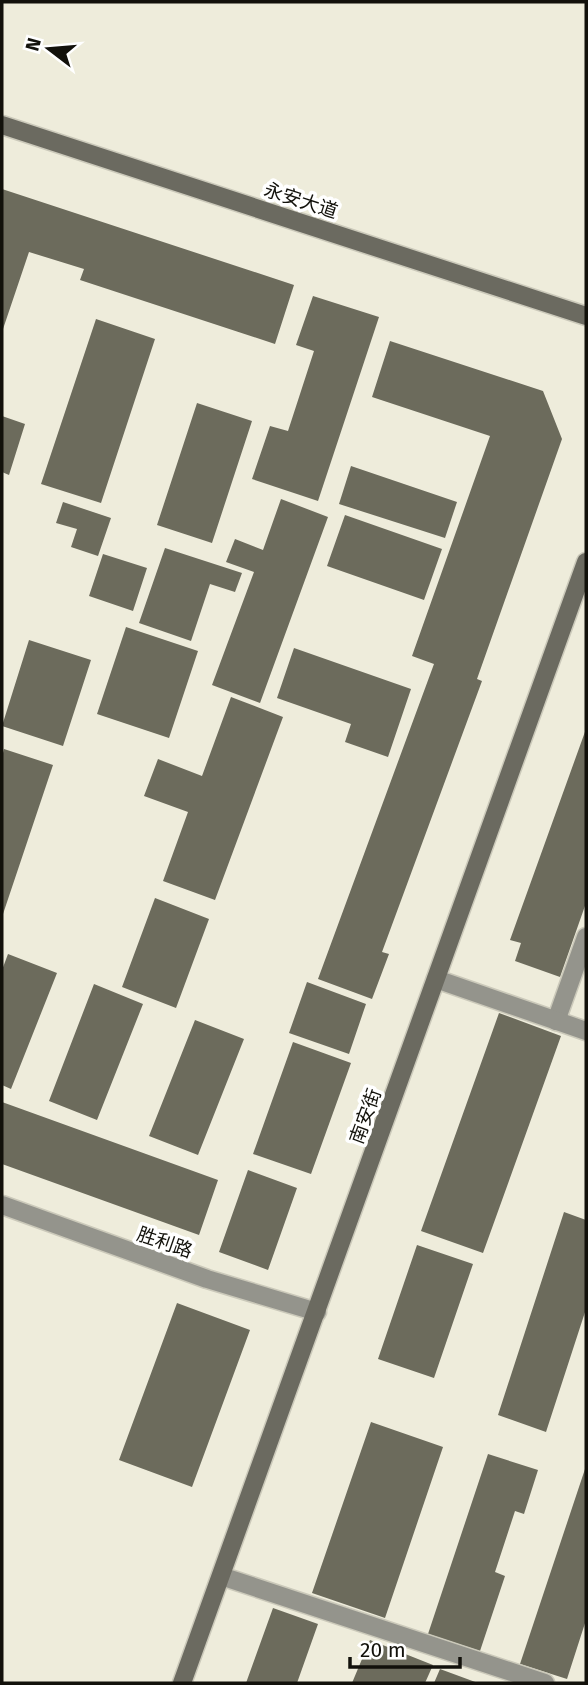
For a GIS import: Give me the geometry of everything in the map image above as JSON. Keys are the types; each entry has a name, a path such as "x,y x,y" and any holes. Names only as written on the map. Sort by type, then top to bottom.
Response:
{"main road":[{"name":"永安大道","path":"2,125 586,316"},
{"name":"南安街","path":"182,1683 586,562"}],"street":[{"path":"556,1021 586,937"},
{"path":"436,979 586,1031"},
{"name":"胜利路","path":"2,1205 207,1279 317,1312"},
{"path":"221,1576 545,1683"}],"building":[{"path":"2,189 294,285 275,344 80,280 84,269 29,252 2,332"},
{"path":"313,296 379,317 318,501 252,479 270,426 288,431 314,351 296,345"},
{"path":"96,319 155,339 101,503 41,484"},
{"path":"390,341 543,391 562,439 477,679 482,681 382,952 389,954 372,999 318,979 434,664 412,656 490,436 372,397"},
{"path":"197,403 252,421 212,543 157,525"},
{"path":"2,416 25,424 9,475 2,472"},
{"path":"351,466 457,502 445,538 339,504"},
{"path":"281,499 328,517 260,703 212,685 254,572 226,562 235,539 263,550"},
{"path":"63,502 111,518 98,556 71,547 77,529 56,523"},
{"path":"345,515 442,549 424,600 327,566"},
{"path":"165,548 242,573 235,592 210,584 191,641 139,623"},
{"path":"103,554 147,568 133,611 89,596"},
{"path":"126,627 198,651 169,738 97,714"},
{"path":"29,640 91,660 63,746 2,726"},
{"path":"294,648 411,689 388,757 345,742 351,724 277,698"},
{"path":"231,697 283,717 215,900 163,881 188,812 144,796 158,759 202,776"},
{"path":"586,729 586,903 560,977 515,961 521,943 510,940"},
{"path":"4,749 53,765 2,917 2,757"},
{"path":"155,898 209,919 176,1008 122,987"},
{"path":"8,954 57,973 11,1089 2,1085 2,970"},
{"path":"307,982 366,1004 349,1054 289,1033"},
{"path":"94,984 143,1004 97,1120 49,1101"},
{"path":"499,1013 561,1036 483,1253 421,1231"},
{"path":"195,1020 244,1039 198,1155 149,1136"},
{"path":"293,1042 351,1063 311,1174 253,1154"},
{"path":"2,1102 218,1180 199,1235 2,1164"},
{"path":"248,1170 297,1188 268,1270 219,1252"},
{"path":"564,1212 586,1220 586,1309 546,1432 498,1415"},
{"path":"417,1245 473,1264 434,1378 378,1359"},
{"path":"177,1303 250,1330 192,1487 119,1460"},
{"path":"371,1422 443,1447 385,1618 312,1593"},
{"path":"488,1454 538,1470 524,1514 515,1511 495,1572 505,1576 480,1651 428,1634"},
{"path":"586,1466 586,1620 567,1679 520,1664"},
{"path":"273,1608 318,1624 297,1683 246,1683"},
{"path":"370,1640 433,1665 425,1683 352,1683"},
{"path":"440,1669 478,1683 434,1683"}]}
